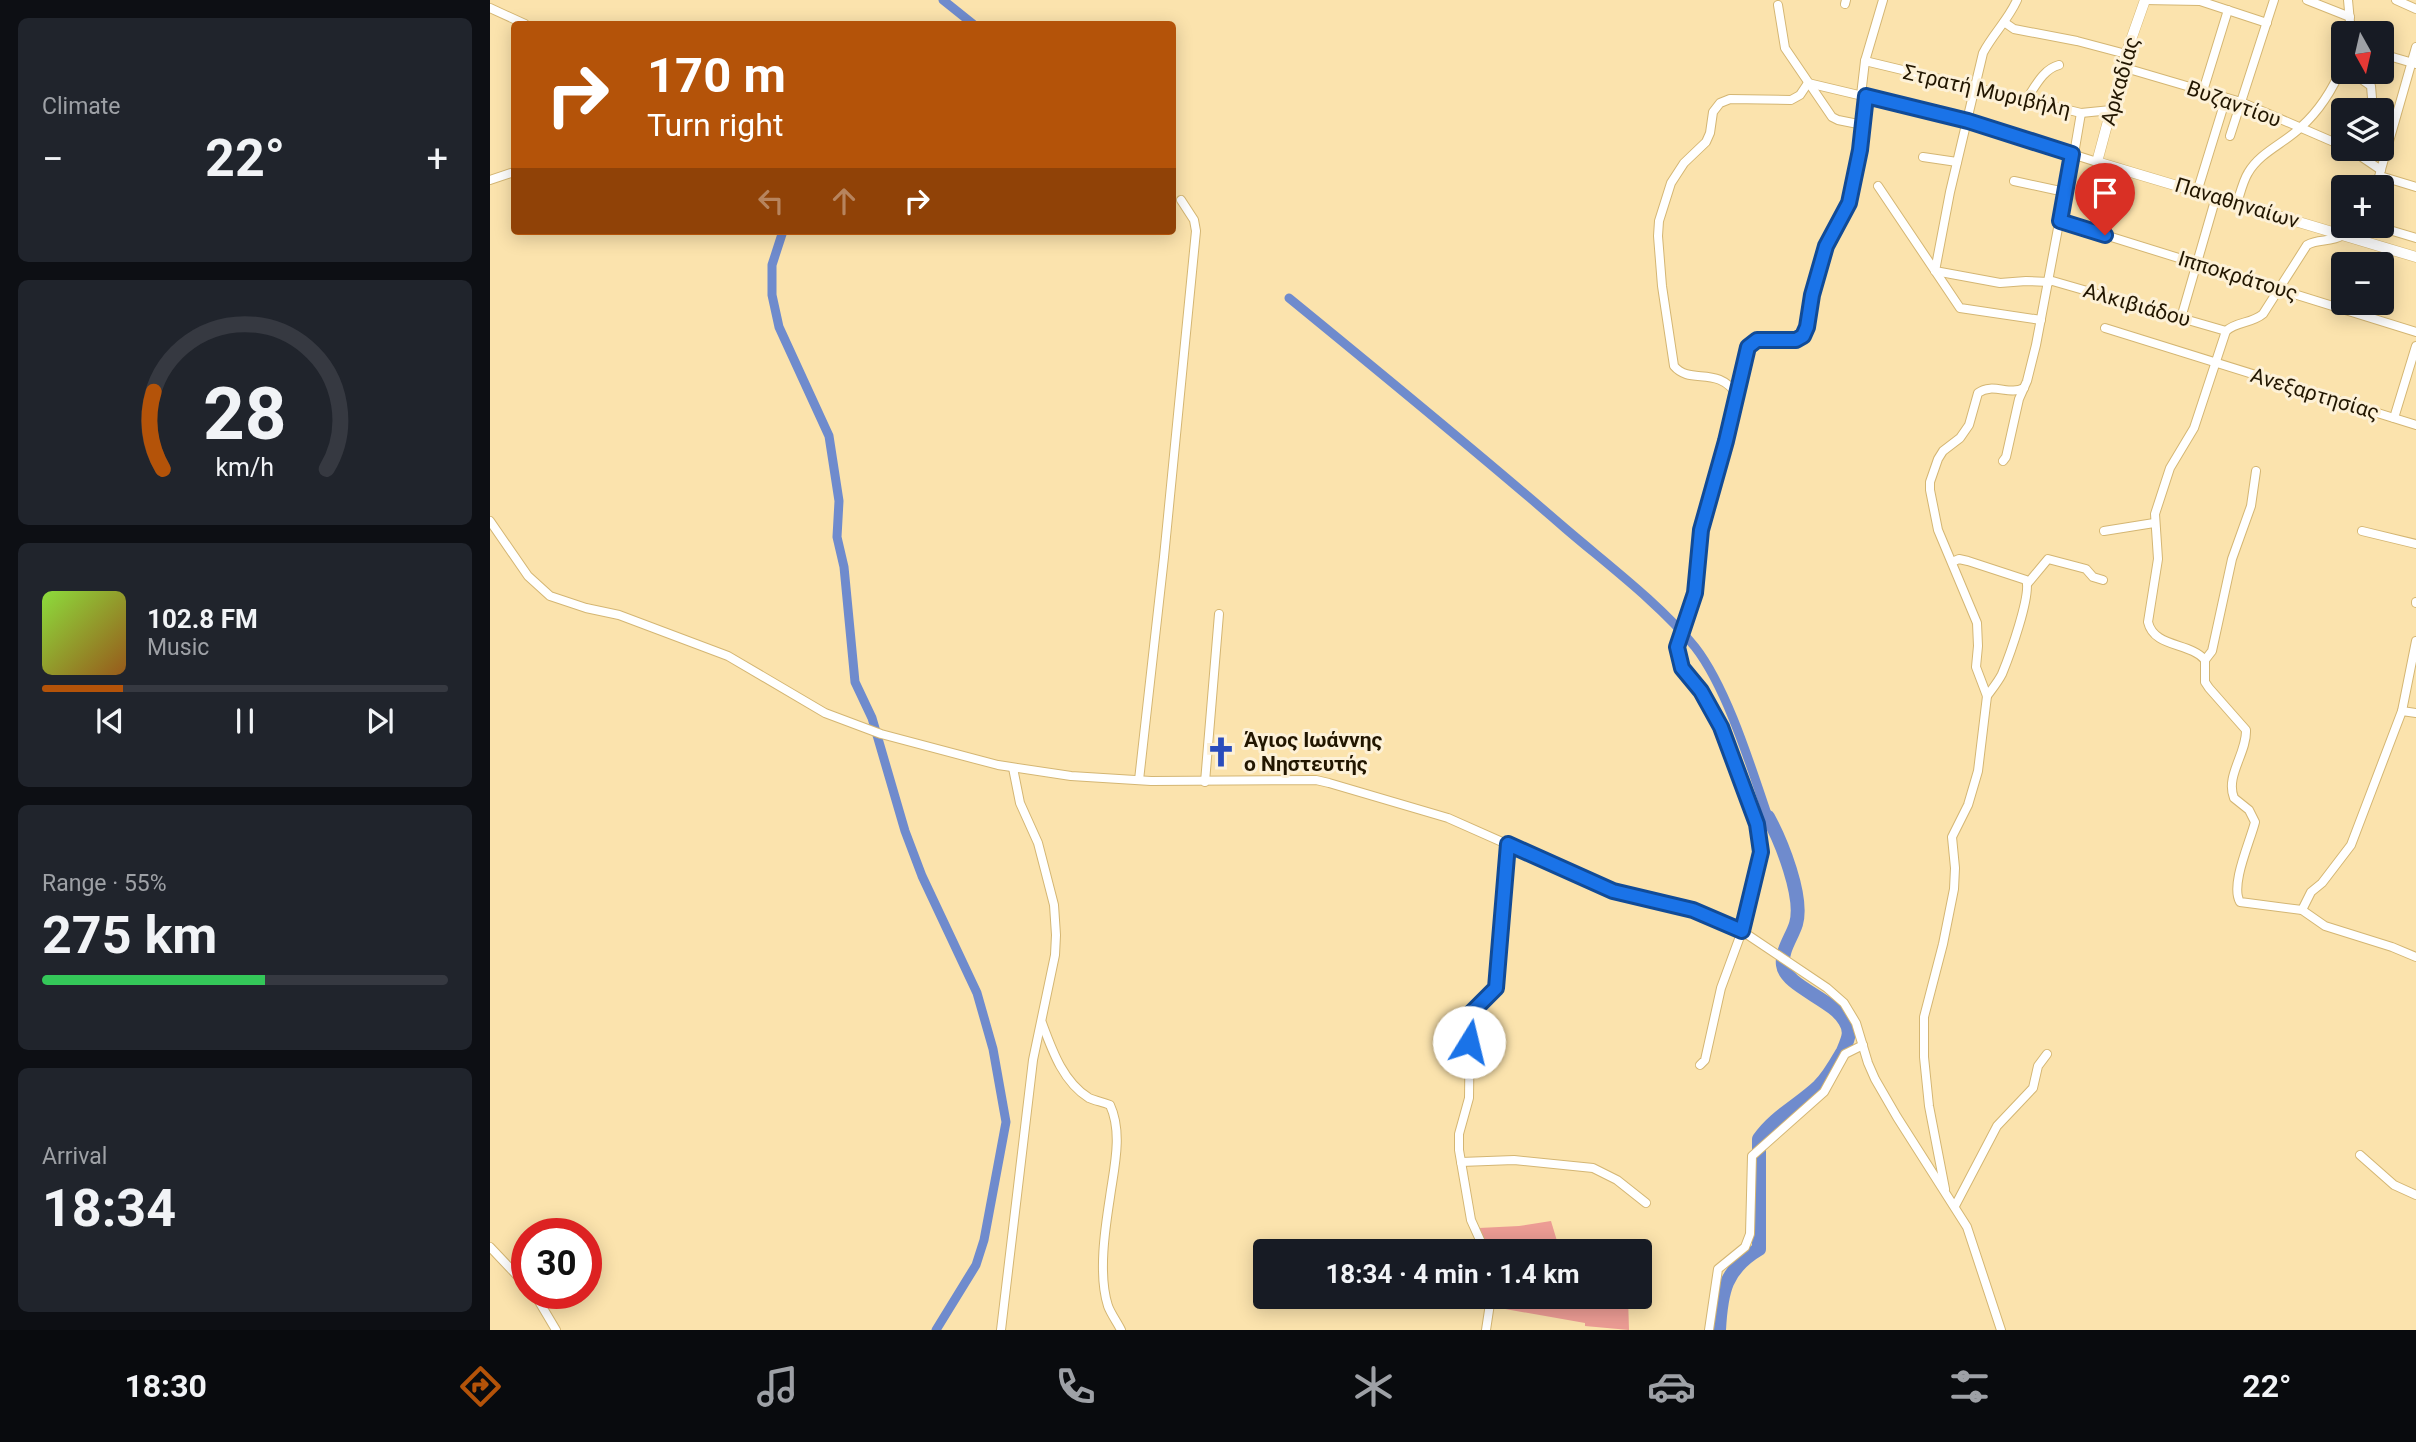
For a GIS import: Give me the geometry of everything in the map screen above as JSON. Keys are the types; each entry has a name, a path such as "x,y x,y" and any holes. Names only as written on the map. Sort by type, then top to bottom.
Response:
{"street":[{"path":"1700,1065 1705,1060 1721,988 1742,931 1761,852 1759,832 1747,792 1721,727 1701,691 1682,668 1677,647 1698,581 1699,541 1707,505 1751,343 1757,340 1792,341 1800,338 1806,331 1812,295 1826,246 1851,196 1863,125 1865,61 1884,0"},
{"path":"1935,271 1983,54 2017,0"},
{"path":"2144,0 2200,1 2267,23"},
{"name":"Αρκαδίας","path":"2097,162 2122,67 2144,0"},
{"path":"2230,136 2274,0"},
{"path":"2307,0 2350,17"},
{"path":"2348,0 2350,21"},
{"path":"2396,0 2416,9"},
{"path":"1778,5 1785,48 1832,117 1863,125"},
{"path":"490,8 518,21"},
{"path":"2203,91 2228,10"},
{"path":"2004,22 2014,29 2126,54"},
{"path":"2380,173 2414,64 2416,47"},
{"path":"2394,58 2414,64"},
{"name":"Στρατή Μυριβήλη","path":"1865,61 2081,113 2111,110"},
{"path":"2026,100 2045,72 2050,67 2059,65"},
{"name":"Βυζαντίου","path":"2122,67 2241,102 2331,141"},
{"path":"1808,83 1968,121 2097,162"},
{"path":"1738,396 1728,384 1717,378 1683,374 1674,366 1662,286 1659,222 1671,183 1684,163 1706,142 1713,112 1720,103 1730,99 1791,100 1800,95 1808,83"},
{"path":"2237,204 2248,172 2274,146 2300,129 2335,84"},
{"path":"2197,192 2226,98"},
{"path":"2003,461 2041,320 2081,113"},
{"path":"1923,157 1957,162"},
{"path":"2366,161 2380,173 2416,187"},
{"name":"Παναθηναίων","path":"2097,162 2331,231"},
{"path":"490,180 511,173"},
{"path":"2014,181 2065,192"},
{"path":"1878,186 1962,309 2041,320"},
{"path":"2181,318 2216,197"},
{"path":"1139,780 1163,570 1196,231 1194,220 1181,200"},
{"name":"Ιπποκράτους","path":"2060,221 2416,332"},
{"path":"2394,231 2416,238"},
{"path":"2205,660 2194,651 2159,638 2148,622 2158,559 2154,523 2170,468 2194,428 2226,331 2234,325 2257,318 2267,308 2308,244 2338,238"},
{"name":"Παναθηναίων","path":"2353,238 2416,257"},
{"name":"Αλκιβιάδου","path":"1935,271 2000,283 2049,281 2226,331"},
{"name":"Ανεξαρτησίας","path":"2105,328 2416,425"},
{"path":"2394,418 2416,346"},
{"path":"1945,1191 1929,1106 1924,1057 1924,1017 1954,888 1952,837 1965,812 1975,783 1986,719 1987,696 1976,667 1979,635 1977,623 1938,530 1931,501 1930,482 1943,451 1964,433 1978,393 1987,388 2017,392 2024,388"},
{"path":"2256,471 2251,506 2232,559 2212,651 2205,660 2206,682 2209,688 2246,730 2231,785 2232,793 2238,802 2249,810 2255,822 2237,883 2238,897 2245,904 2302,910 2325,926 2416,957"},
{"path":"490,521 528,576 550,596 619,615 728,656 825,713 881,734 1013,768 1071,776 1205,782 1316,780 1447,818 1613,891 1693,910 1742,931 1793,963 1844,1003 1856,1023 1868,1063 1881,1088 1955,1206 1973,1242 2001,1330"},
{"path":"2104,531 2154,523"},
{"path":"2362,531 2416,544"},
{"path":"1952,562 1959,559 1968,561 2026,580 2028,583 2025,605 2001,674 1987,696"},
{"path":"2028,583 2048,559 2086,569 2093,577 2103,580"},
{"path":"1205,782 1219,614"},
{"path":"2302,910 2311,892 2322,883 2351,845 2402,712 2416,641"},
{"path":"2402,712 2416,713"},
{"path":"1001,1330 1034,1060 1055,955 1056,919 1042,856 1020,803 1013,768"},
{"path":"1480,1239 1471,1220 1459,1134 1469,1090 1470,1018 1477,1005 1496,988 1508,844"},
{"path":"1042,1023 1062,1069 1075,1087 1092,1099 1110,1105 1115,1115 1116,1167 1110,1196 1103,1266 1108,1305 1121,1330"},
{"path":"1709,1330 1718,1269 1745,1247 1750,1234 1752,1156 1824,1093 1845,1054 1863,1045"},
{"path":"1955,1206 1963,1195 1989,1138 2007,1114 2033,1088 2038,1066 2047,1054"},
{"path":"2360,1155 2394,1185 2416,1195"},
{"path":"1461,1162 1514,1160 1593,1168 1617,1180 1646,1203"},
{"path":"490,1247 511,1269"},
{"path":"544,1309 556,1330"},
{"path":"1486,1330 1489,1309"}],"shaded area":[{"path":"1551,1221 1556,1239 1484,1239 1479,1228"},
{"path":"1505,1309 1628,1309 1629,1330 1585,1326 1585,1323"}],"waterway":[{"path":"943,0 969,21"},
{"path":"782,235 772,265 772,295 779,327 829,436 839,501 837,537 844,567 855,682 872,718 905,831 922,876 977,993 993,1049 1006,1122 984,1240 976,1265 936,1330"},
{"path":"1289,298 1463,441 1650,600 1681,631 1707,664 1718,684 1746,752 1768,817"},
{"path":"1719,1330 1721,1304 1727,1283 1739,1265 1759,1249 1759,1139 1772,1124 1823,1082 1843,1051 1848,1036 1847,1025 1839,1013 1792,980 1783,965 1785,949 1796,924 1797,899 1785,854 1768,817"}],"place":[{"name":"Άγιος Ιωάννης ο Νηστευτής","path":"1221,752"}],"route":[{"path":"1469,1042 1472,1012 1493,993 1499,973 1508,844 1613,891 1693,910 1742,931 1761,852 1757,824 1721,727 1710,704 1682,668 1677,647 1698,581 1701,530 1742,380 1748,347 1752,341 1757,340 1796,340 1803,336 1808,327 1812,295 1826,246 1851,196 1866,96 1968,121 2072,154 2060,221 2105,235"}]}
